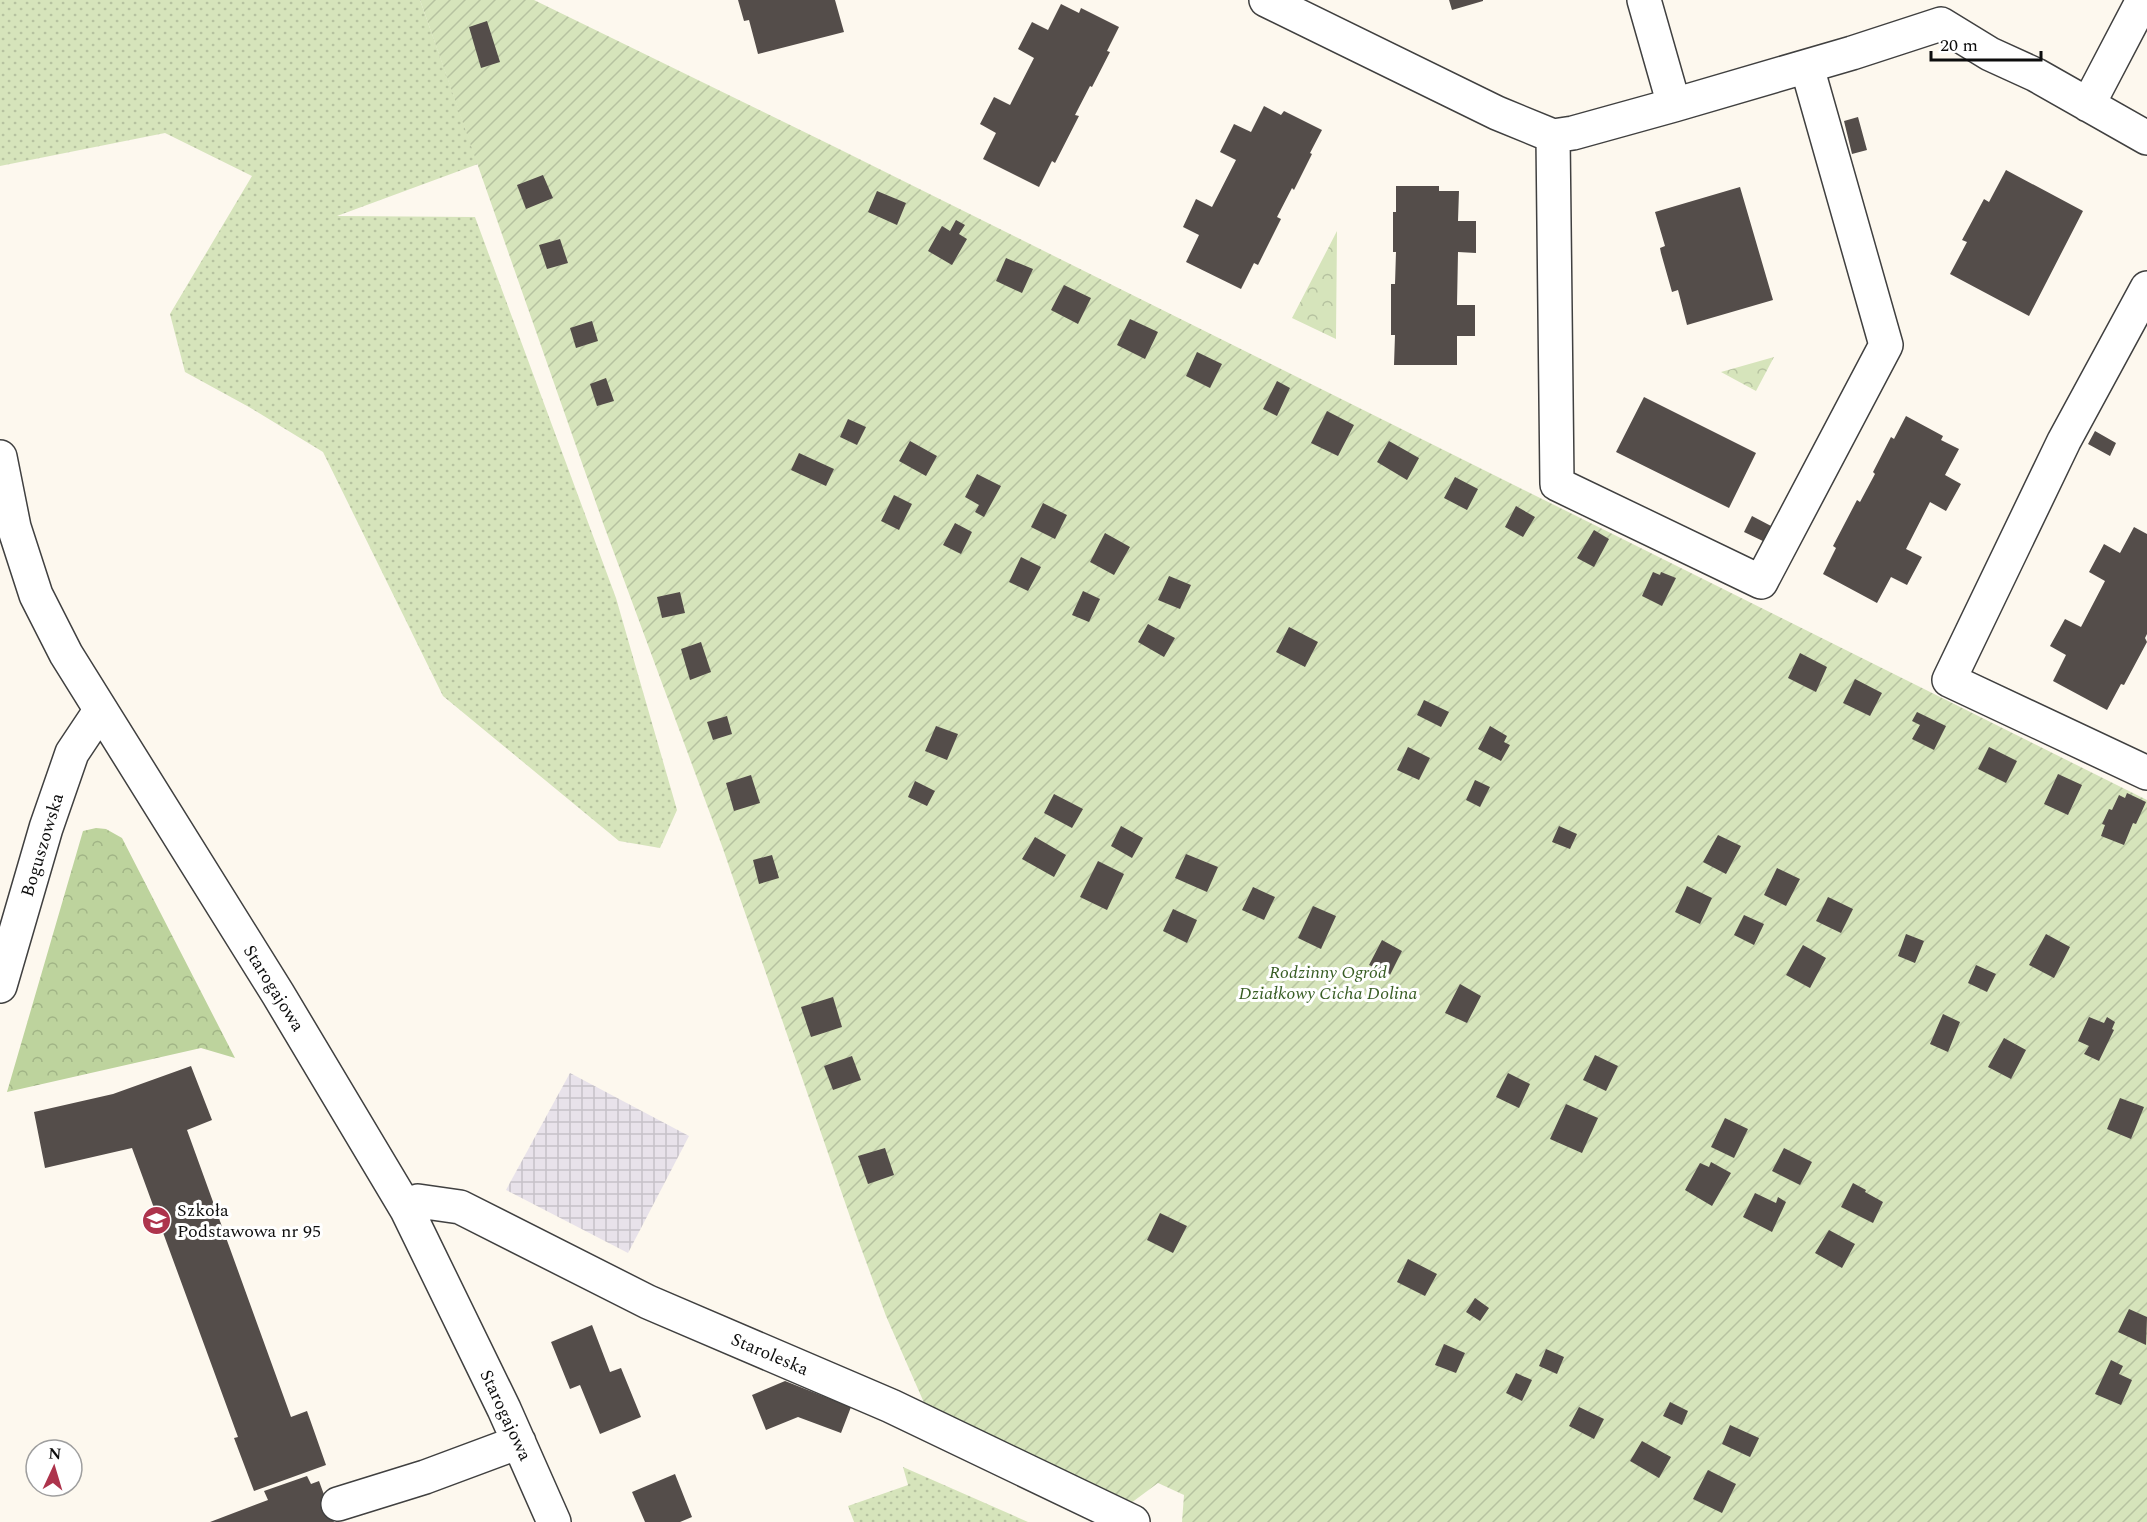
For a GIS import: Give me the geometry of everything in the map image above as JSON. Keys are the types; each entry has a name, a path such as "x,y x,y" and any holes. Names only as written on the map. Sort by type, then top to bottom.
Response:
{"street":[{"path":"1266,0 1497,113 1553,136 1573,134 1807,67 1937,12 1990,54 2036,75 2147,138"},
{"path":"1644,0 1674,105"},
{"path":"2088,105 2143,0"},
{"path":"1553,136 1557,484 1761,582 1886,345 1807,67"},
{"path":"2147,288 2064,441 1949,680 2147,773"},
{"name":"Starogajowa","path":"0,457 14,527 36,595 66,654 278,994 407,1210 519,1442 554,1522"},
{"name":"Boguszowska","path":"0,986 46,828 72,753 100,711"},
{"name":"Staroleska","path":"407,1210 418,1201 460,1207 648,1302 891,1406 1133,1522"},
{"path":"338,1504 425,1477 519,1442"}],"shaded area":[{"path":"570,1073 689,1136 628,1253 506,1190"}],"green space":[{"path":"0,0 420,0 478,164 337,216 475,217 616,598 677,810 660,848 619,841 443,696 323,452 249,407 185,372 170,314 252,176 165,133 0,166"},
{"name":"Rodzinny Ogród Działkowy Cicha Dolina","path":"420,0 534,0 833,146 2147,800 2147,1522 1182,1522 1184,1495 1158,1483 1127,1506 925,1405 886,1316 857,1237 722,846 603,523"},
{"path":"1337,231 1336,339 1292,318"},
{"path":"1774,357 1756,391 1721,372"},
{"path":"96,828 106,829 122,838 235,1058 201,1048 7,1092 83,831"},
{"path":"903,1467 1028,1522 854,1522 848,1506 908,1485"}],"building":[{"path":"738,0 835,0 844,32 758,54 749,20 744,21"},
{"path":"1449,0 1483,0 1483,1 1452,10"},
{"path":"1061,4 1079,13 1081,8 1119,27 1107,51 1110,52 1075,115 1079,116 1055,163 1052,161 1039,187 983,159 996,133 980,124 994,97 1010,105 1034,58 1018,49 1032,22 1048,30"},
{"path":"487,21 500,62 481,68 469,27"},
{"path":"1264,106 1281,115 1284,111 1322,130 1294,190 1292,188 1277,217 1281,219 1258,265 1254,263 1241,289 1186,262 1199,235 1183,227 1196,199 1212,207 1236,160 1220,152 1234,124 1251,132"},
{"path":"1858,117 1867,150 1852,154 1844,121"},
{"path":"2006,170 2083,211 2029,316 1950,274 1967,242 1962,240 1984,199 1989,202"},
{"path":"543,175 553,198 526,209 517,185"},
{"path":"1396,186 1439,186 1439,191 1459,191 1458,221 1476,221 1476,253 1458,252 1457,305 1475,305 1475,336 1457,336 1457,365 1394,365 1395,335 1391,335 1391,284 1395,284 1396,252 1393,252 1393,212 1396,212"},
{"path":"1740,187 1773,300 1687,325 1678,290 1672,292 1660,248 1665,246 1655,212"},
{"path":"877,191 906,203 897,225 868,212"},
{"path":"956,220 965,225 959,234 967,239 952,265 928,251 942,226 950,231"},
{"path":"560,239 568,263 547,269 539,245"},
{"path":"1006,258 1033,269 1022,293 996,281"},
{"path":"1064,285 1091,298 1078,324 1051,310"},
{"path":"1130,319 1158,332 1145,359 1117,345"},
{"path":"592,321 598,341 576,348 570,328"},
{"path":"1197,352 1222,364 1210,388 1186,376"},
{"path":"606,378 614,401 597,406 590,384"},
{"path":"1277,381 1290,388 1277,416 1263,409"},
{"path":"1644,397 1756,453 1729,508 1616,452"},
{"path":"1327,411 1354,425 1338,456 1311,443"},
{"path":"1906,416 1943,436 1941,440 1959,449 1945,475 1961,484 1946,511 1930,502 1906,549 1922,557 1907,585 1891,577 1877,603 1823,574 1836,548 1833,546 1857,500 1860,502 1891,437 1894,439"},
{"path":"848,419 866,427 857,445 840,437"},
{"path":"2095,431 2116,443 2110,456 2088,444"},
{"path":"910,441 937,456 926,476 899,461"},
{"path":"1389,441 1419,458 1407,480 1377,462"},
{"path":"799,453 834,469 826,486 791,470"},
{"path":"977,474 1001,486 984,517 975,512 979,505 965,497"},
{"path":"1455,477 1478,489 1467,510 1444,498"},
{"path":"894,495 912,504 899,530 881,521"},
{"path":"1043,503 1067,515 1055,539 1031,527"},
{"path":"1516,506 1535,517 1523,537 1505,527"},
{"path":"1752,516 1773,527 1765,542 1744,532"},
{"path":"955,523 972,532 961,554 943,545"},
{"path":"2134,527 2147,534 2147,634 2145,638 2147,642 2124,685 2121,684 2107,710 2053,681 2066,655 2050,646 2065,619 2081,627 2105,581 2089,572 2104,544 2120,553"},
{"path":"1594,530 1609,539 1594,567 1577,558"},
{"path":"1105,533 1130,547 1114,575 1090,562"},
{"path":"1021,557 1041,567 1028,591 1009,582"},
{"path":"1653,572 1660,575 1661,572 1676,578 1662,606 1642,596"},
{"path":"1169,576 1191,585 1180,609 1158,600"},
{"path":"1083,591 1100,599 1089,622 1072,615"},
{"path":"680,592 685,613 662,618 657,597"},
{"path":"1148,624 1175,638 1164,657 1138,642"},
{"path":"1289,627 1318,642 1305,667 1276,652"},
{"path":"701,642 711,672 690,680 681,649"},
{"path":"1800,653 1827,667 1816,692 1788,678"},
{"path":"1855,679 1882,693 1870,716 1843,703"},
{"path":"1424,700 1449,712 1441,727 1417,715"},
{"path":"1917,712 1946,726 1934,750 1912,739 1920,725 1912,721"},
{"path":"727,716 732,734 713,740 707,722"},
{"path":"936,726 958,734 947,760 925,751"},
{"path":"1490,726 1507,736 1504,742 1510,745 1501,761 1478,749"},
{"path":"1408,747 1430,758 1419,780 1397,770"},
{"path":"1989,747 2017,761 2006,783 1978,769"},
{"path":"2058,774 2082,785 2068,815 2044,804"},
{"path":"751,775 760,803 734,811 726,783"},
{"path":"1475,780 1490,787 1480,807 1466,800"},
{"path":"915,781 935,791 927,806 908,797"},
{"path":"2127,793 2146,802 2136,824 2133,823 2124,845 2101,836 2105,825 2102,824 2109,809 2112,810 2119,795 2125,798"},
{"path":"1054,794 1083,809 1072,828 1044,813"},
{"path":"1121,826 1143,838 1132,858 1111,846"},
{"path":"1559,826 1577,834 1570,849 1552,842"},
{"path":"1718,835 1741,846 1726,874 1703,862"},
{"path":"1035,837 1066,855 1054,877 1022,859"},
{"path":"1186,854 1218,867 1207,892 1175,878"},
{"path":"772,855 779,878 759,884 753,860"},
{"path":"1098,861 1124,874 1107,910 1080,897"},
{"path":"1777,868 1800,879 1786,906 1764,895"},
{"path":"1687,886 1712,898 1700,924 1675,912"},
{"path":"1253,887 1275,897 1264,920 1242,910"},
{"path":"1828,897 1853,909 1841,933 1816,921"},
{"path":"1313,906 1336,916 1321,949 1298,938"},
{"path":"1173,909 1197,920 1187,943 1163,931"},
{"path":"1744,915 1764,924 1754,945 1734,935"},
{"path":"1906,934 1924,941 1915,963 1898,956"},
{"path":"2046,934 2070,947 2054,978 2029,965"},
{"path":"1382,940 1402,951 1390,975 1369,965"},
{"path":"1803,945 1826,958 1810,988 1786,975"},
{"path":"1976,965 1996,974 1987,992 1968,983"},
{"path":"1460,984 1481,996 1467,1023 1445,1013"},
{"path":"833,997 842,1027 811,1037 801,1007"},
{"path":"1943,1014 1960,1022 1948,1052 1930,1044"},
{"path":"2089,1017 2104,1023 2107,1017 2115,1022 2112,1029 2114,1030 2099,1061 2084,1054 2089,1046 2078,1041"},
{"path":"2004,1038 2026,1050 2011,1079 1988,1067"},
{"path":"1595,1055 1618,1066 1606,1091 1583,1080"},
{"path":"852,1056 861,1080 833,1090 824,1066"},
{"path":"191,1066 212,1120 187,1130 291,1417 307,1411 326,1465 254,1491 234,1438 238,1437 132,1148 45,1168 34,1112 113,1094"},
{"path":"1508,1073 1530,1084 1519,1108 1496,1097"},
{"path":"2120,1098 2144,1107 2131,1139 2107,1129"},
{"path":"1566,1104 1598,1118 1582,1153 1550,1139"},
{"path":"1725,1118 1748,1129 1734,1158 1711,1147"},
{"path":"885,1148 894,1175 868,1184 858,1156"},
{"path":"1784,1148 1812,1162 1800,1185 1772,1171"},
{"path":"1711,1162 1731,1173 1712,1206 1685,1190 1700,1163 1709,1167"},
{"path":"1853,1183 1883,1202 1873,1223 1841,1207"},
{"path":"1755,1193 1776,1203 1778,1197 1786,1202 1772,1232 1743,1217"},
{"path":"1160,1213 1187,1226 1173,1253 1147,1240"},
{"path":"1829,1230 1855,1244 1842,1268 1815,1253"},
{"path":"1408,1259 1437,1274 1425,1296 1397,1282"},
{"path":"1475,1298 1489,1308 1480,1321 1466,1312"},
{"path":"2129,1309 2147,1317 2146,1345 2118,1332"},
{"path":"592,1325 610,1372 621,1368 641,1417 600,1434 580,1385 570,1389 551,1342"},
{"path":"1444,1344 1465,1353 1456,1373 1435,1365"},
{"path":"1546,1349 1564,1357 1557,1374 1539,1366"},
{"path":"2111,1360 2123,1366 2119,1374 2132,1380 2121,1405 2095,1394"},
{"path":"1516,1373 1532,1380 1522,1401 1506,1393"},
{"path":"785,1381 851,1407 841,1433 798,1417 766,1430 752,1395"},
{"path":"1670,1402 1688,1411 1682,1425 1663,1416"},
{"path":"1579,1407 1604,1419 1594,1439 1569,1426"},
{"path":"1730,1425 1759,1438 1750,1457 1722,1444"},
{"path":"1642,1441 1671,1457 1659,1478 1630,1461"},
{"path":"1708,1470 1736,1484 1722,1513 1693,1499"},
{"path":"675,1474 692,1517 680,1522 645,1522 632,1492"},
{"path":"307,1476 311,1484 319,1481 334,1522 210,1522 268,1500 264,1491"}],"place":[{"name":"Szkoła Podstawowa nr 95","path":"156,1220"}]}
